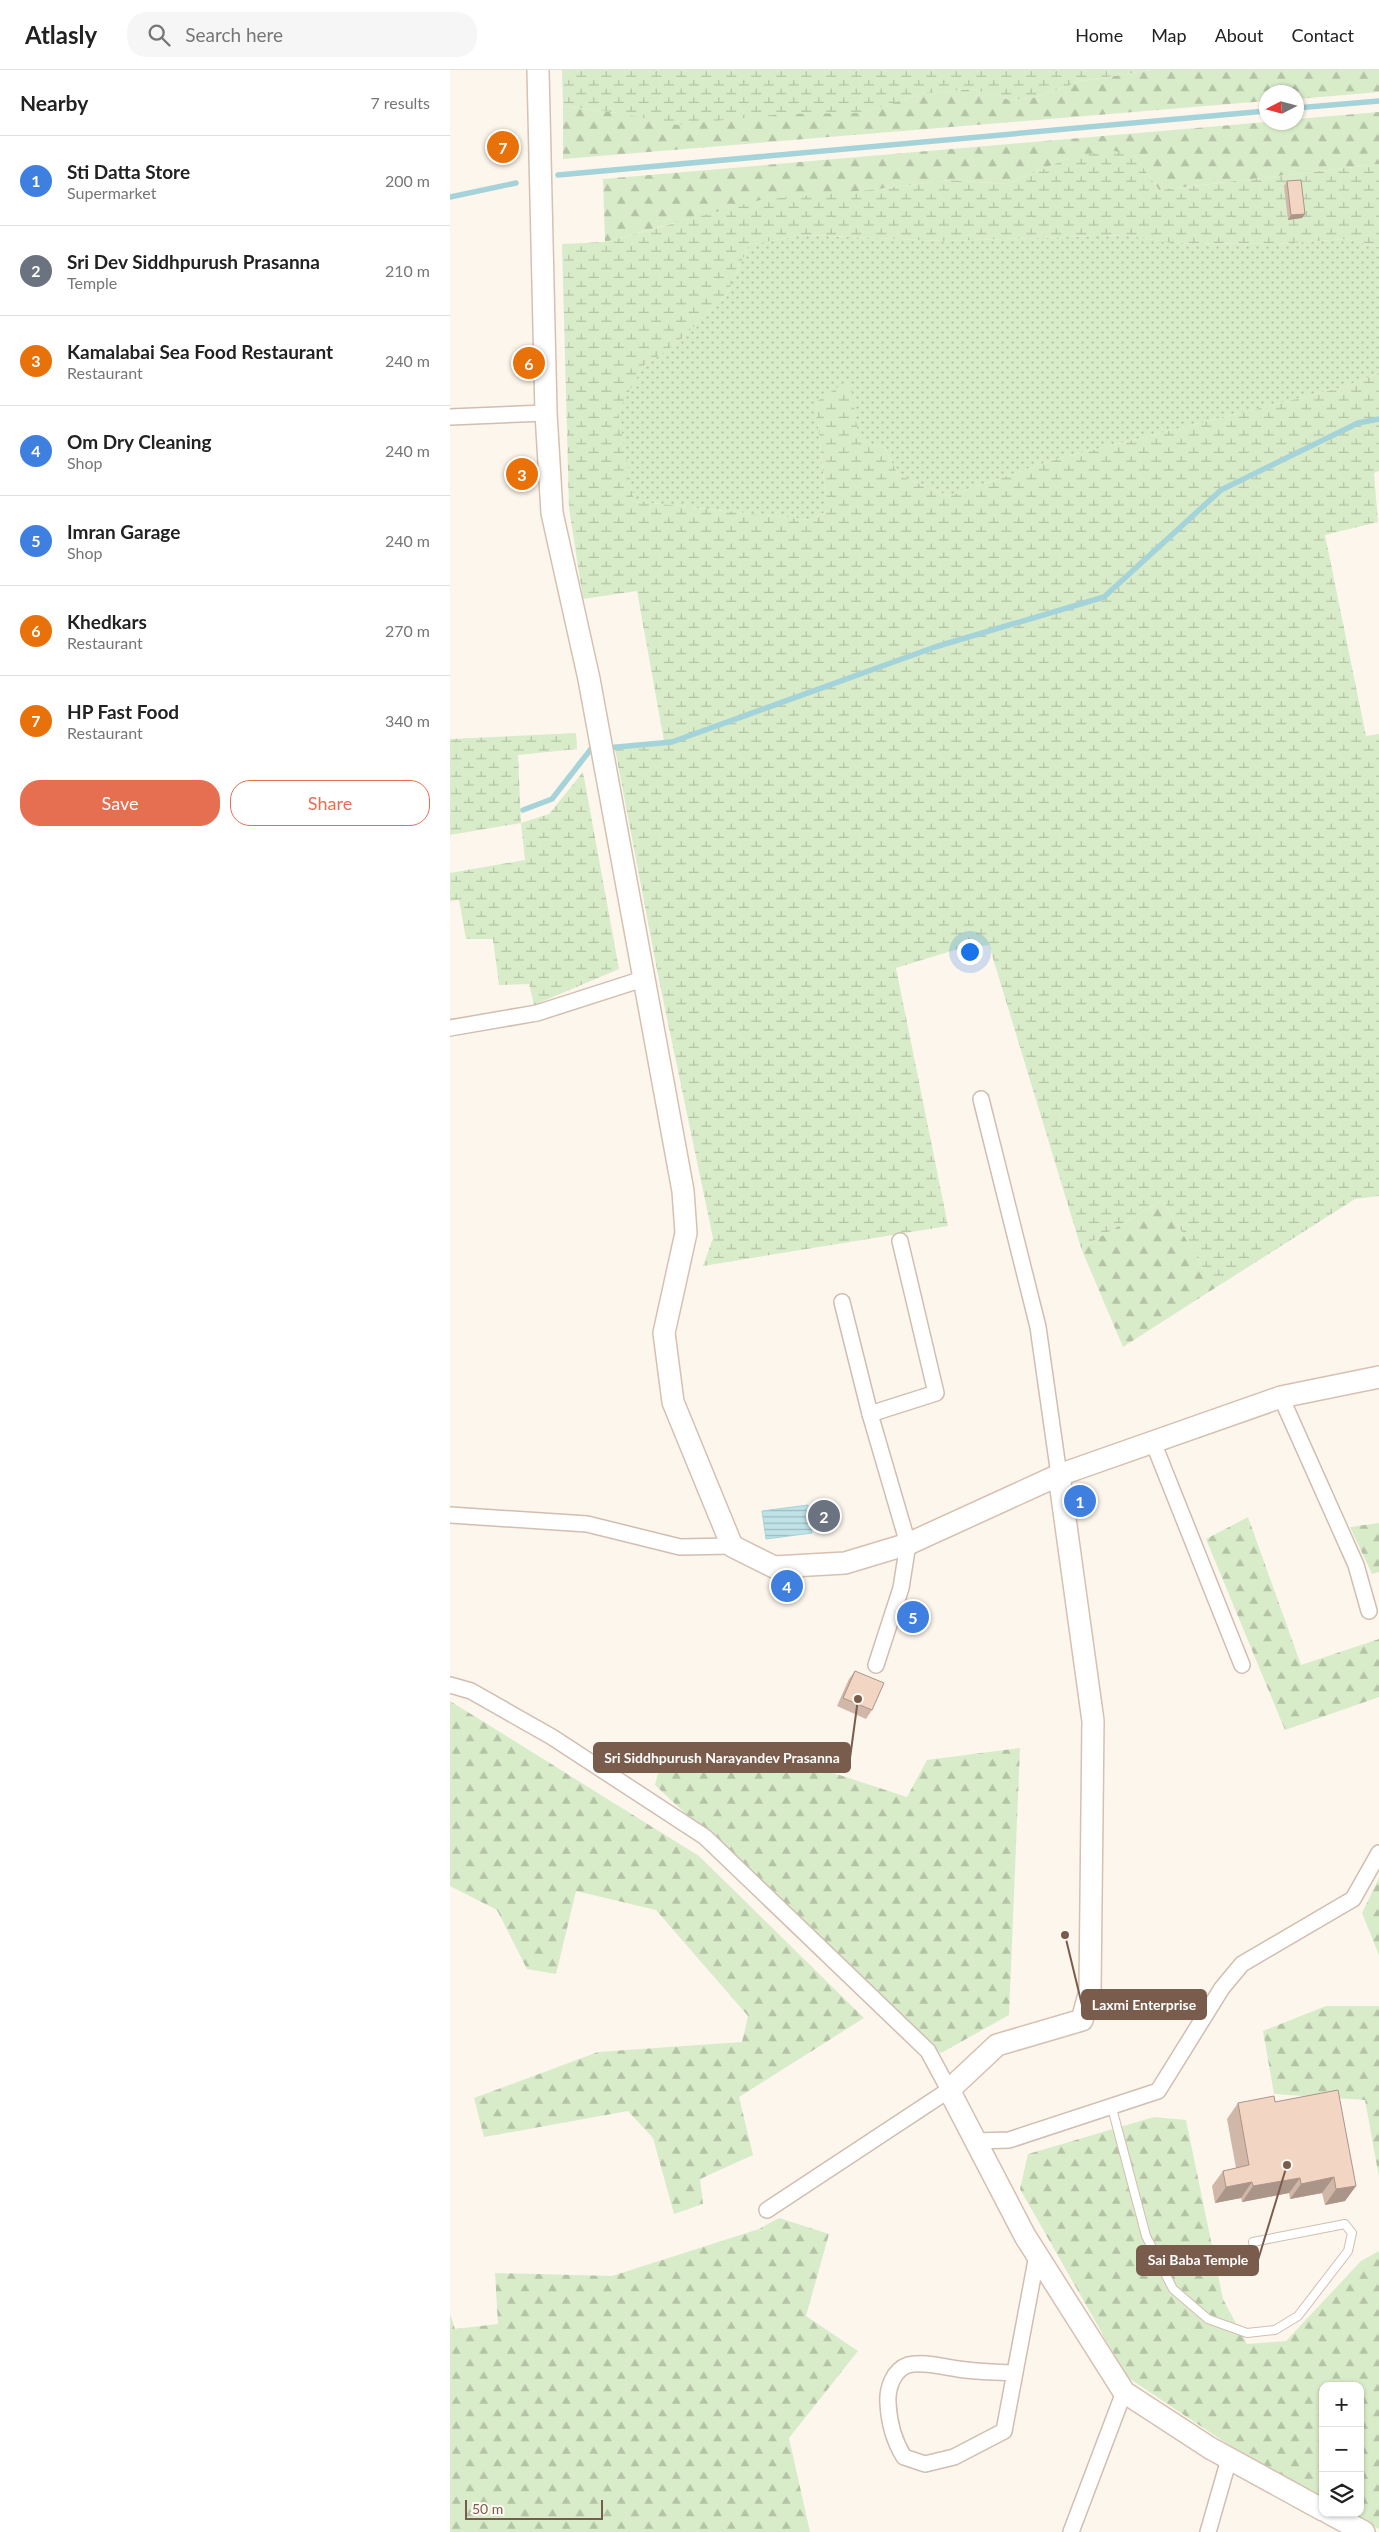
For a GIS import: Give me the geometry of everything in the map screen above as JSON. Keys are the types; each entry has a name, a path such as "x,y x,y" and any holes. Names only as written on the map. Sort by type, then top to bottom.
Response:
{"street":[{"path":"538,70 546,413 552,513 589,679 684,1191 686,1232 664,1333 673,1402 732,1546"},
{"path":"450,417 546,413"},
{"path":"450,1028 537,1013 646,978"},
{"path":"766,2210 949,2090 996,2045 1082,2020 1090,1991 1093,1721 1038,1327 981,1099"},
{"path":"870,1414 936,1393 900,1241"},
{"path":"842,1302 870,1414 908,1544 901,1588 876,1665"},
{"path":"450,1515 587,1524 680,1547 732,1546 774,1567 845,1563 908,1544 1058,1475 1281,1397 1379,1377"},
{"path":"1281,1397 1356,1565 1369,1611"},
{"path":"1153,1442 1242,1665"},
{"path":"450,1685 471,1691 552,1737 705,1837 928,2051 1037,2255 1124,2392 1229,2459 1319,2508"},
{"path":"976,2141 1009,2140 1112,2108 1158,2091 1222,1988 1242,1964 1353,1899 1379,1853"},
{"path":"1015,2374 928,2365 909,2365 899,2370 893,2378 888,2397 889,2417 896,2445 904,2457 925,2464 954,2457 1004,2431 1015,2374 1037,2255"},
{"path":"1072,2532 1124,2392"},
{"path":"1208,2532 1229,2459"},
{"path":"1337,2517 1364,2532"}],"lane":[{"path":"1112,2108 1146,2236 1173,2289 1208,2320 1247,2333 1275,2330 1290,2321 1298,2316 1348,2251 1352,2233 1345,2224 1253,2242"}],"green space":[{"path":"562,70 1151,70 1082,81 1032,98 1010,100 972,89 920,94 864,113 783,114 677,125 619,113 563,106"},
{"path":"1151,70 1379,70 1379,92 1304,98 1304,85 1259,85 1259,102 563,159 563,106 619,113 864,113 920,94 972,89 1010,100 1032,98 1082,81"},
{"path":"1379,112 1379,164 1159,190 1135,156 1069,158 1007,184 949,180 879,189 674,223 605,242 603,179 1259,123 1259,130 1304,130 1304,118"},
{"path":"1111,150 1135,156 1159,190 1379,164 1379,247 1346,239 1277,244 1172,243 1125,235 945,241 803,235 749,245 727,294 676,344 643,366 618,412 634,501 810,520 827,511 816,402 841,385 851,387 859,440 885,448 898,475 949,496 1057,459 1344,387 1379,373 1379,471 1374,473 1378,522 1325,535 1366,736 1379,734 1379,1196 1355,1199 1215,1288 1163,1200 1081,1248 989,945 961,948 896,968 948,1226 703,1266 713,1238 659,980 615,749 664,741 637,591 583,599 569,508 562,244 605,242 760,200 879,189 949,180 1007,184 1069,158"},
{"path":"803,235 945,241 1125,235 1172,243 1277,244 1346,239 1379,247 1379,373 1344,387 1057,459 949,496 898,475 885,448 859,440 816,402 827,511 810,520 634,501 617,412 643,366 676,344 727,294 749,245"},
{"path":"576,733 577,749 518,755 521,823 450,835 450,739"},
{"path":"583,772 619,969 534,1005 529,984 499,985 493,939 466,939 459,900 450,901 450,873 525,860 521,823 549,814"},
{"path":"1163,1200 1215,1288 1123,1347 1081,1248"},
{"path":"1248,1517 1301,1665 1379,1639 1379,1697 1285,1730 1206,1539"},
{"path":"1379,1523 1379,1572 1372,1574 1350,1527"},
{"path":"450,1701 699,1856 864,2018 739,2097 753,2155 700,2179 703,2204 674,2214 653,2138 628,2111 484,2137 474,2098 598,2052 742,2042 748,2016 656,1910 576,1891 556,1974 527,1969 497,1910 450,1886"},
{"path":"1020,1748 1009,2015 941,2053 655,1785 663,1754 760,1749 907,1797 927,1760"},
{"path":"1379,1878 1379,1955 1362,1913"},
{"path":"1326,2006 1379,2006 1379,2177 1365,2100 1274,2094 1263,2031"},
{"path":"1154,2117 1186,2120 1223,2299 1247,2344 1286,2341 1361,2261 1379,2251 1379,2529 1357,2517 1364,2517 1364,2382 1319,2382 1319,2497 1256,2463 1127,2377 1020,2189 1028,2154"},
{"path":"779,2218 829,2234 806,2316 858,2351 789,2438 810,2532 450,2532 450,2314 455,2329 498,2324 495,2273 612,2276 759,2229"}],"water":[{"path":"808,1505 812,1533 766,1539 762,1511"}],"building":[{"path":"1301,180 1305,214 1291,215 1287,181"},
{"path":"855,1671 884,1683 872,1710 843,1698"},
{"path":"1338,2090 1356,2186 1336,2189 1334,2177 1301,2184 1300,2178 1253,2186 1252,2182 1226,2187 1223,2171 1249,2165 1238,2103 1274,2096 1275,2102"}],"waterway":[{"path":"1304,107 1379,101"},
{"path":"558,175 1259,112"},
{"path":"450,197 516,183"},
{"path":"606,748 672,742 935,647 1104,597 1221,490 1358,423 1379,419"},
{"path":"523,810 552,799 591,749 597,749"}],"place":[{"name":"HP Fast Food","path":"503,147"},
{"name":"Khedkars","path":"529,363"},
{"name":"Kamalabai Sea Food Restaurant","path":"522,474"},
{"name":"Sti Datta Store","path":"1080,1501"},
{"name":"Sri Dev Siddhpurush Prasanna","path":"824,1516"},
{"name":"Om Dry Cleaning","path":"787,1586"},
{"name":"Imran Garage","path":"913,1617"},
{"name":"Sri Siddhpurush Narayandev Prasanna","path":"858,1699"},
{"name":"Laxmi Enterprise","path":"1065,1935"},
{"name":"Sai Baba Temple","path":"1287,2165"}]}
